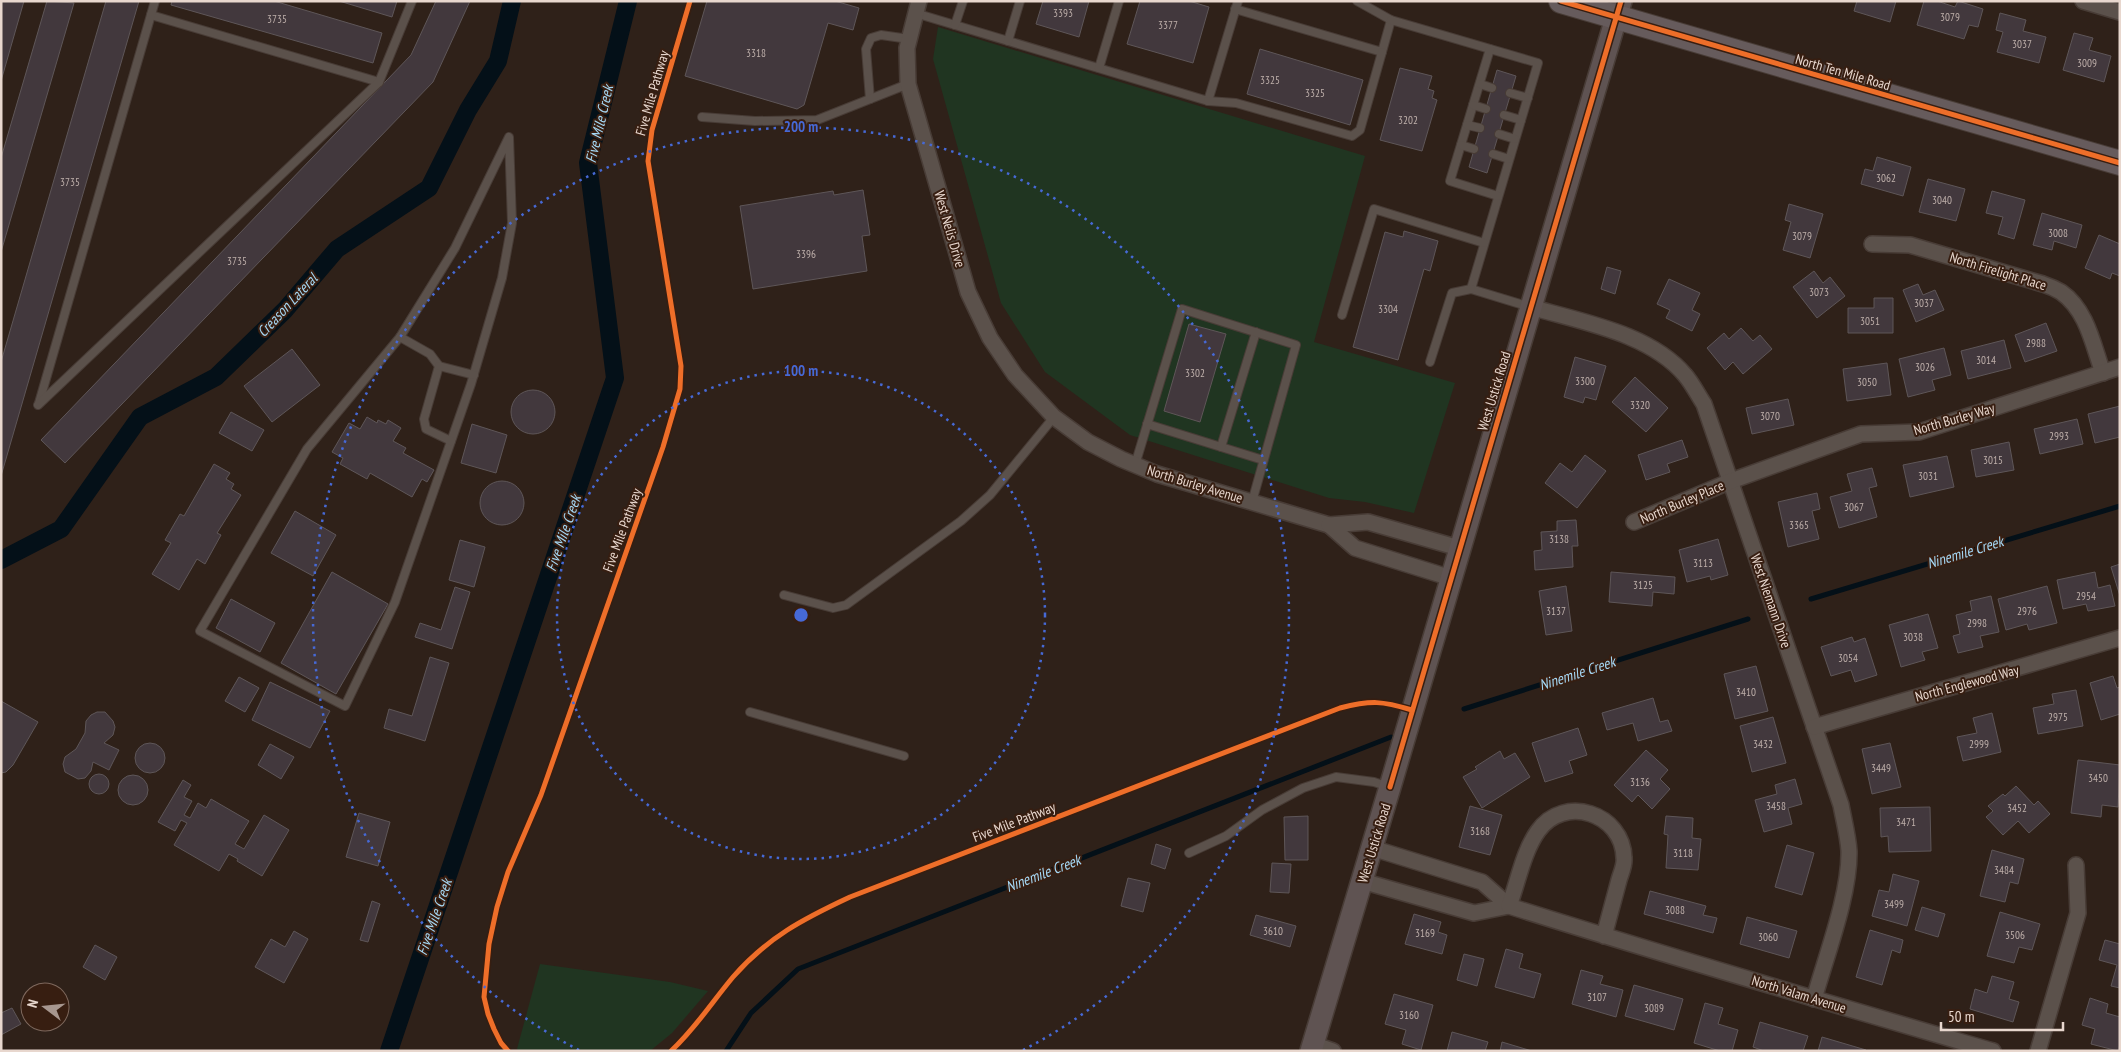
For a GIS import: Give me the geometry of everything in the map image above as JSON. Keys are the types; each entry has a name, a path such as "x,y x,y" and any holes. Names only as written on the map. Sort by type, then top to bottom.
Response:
{"main road":[{"name":"North Ten Mile Road","path":"1560,1 1618,9 2120,163"},
{"name":"West Ustick Road","path":"1312,1048 1618,9"}],"street":[{"path":"2083,1 2120,12"},
{"name":"West Nelis Drive","path":"917,7 907,48 908,84 968,292 990,338 1015,375 1054,417 1068,427"},
{"name":"North Firelight Place","path":"1872,244 1910,245 2043,284 2061,292 2075,305 2085,322 2103,373"},
{"name":"West Niemann Drive","path":"1531,307 1634,338 1663,354 1685,375 1704,404 1814,727 1846,828 1849,852 1848,876 1814,999"},
{"name":"North Burley Way","path":"1731,481 1861,434 1919,432 2120,368"},
{"name":"North Burley Avenue","path":"1068,427 1088,442 1157,474 1329,525 1368,522 1459,548"},
{"name":"North Burley Place","path":"1634,522 1731,481"},
{"name":"North Burley Avenue","path":"1329,525 1355,548 1451,578"},
{"name":"North Englewood Way","path":"1814,727 2120,638"},
{"path":"1509,906 1529,846 1538,830 1552,818 1571,811 1591,813 1610,824 1622,840 1625,859 1604,936"},
{"name":"North Valam Avenue","path":"1372,848 1482,882 1509,906 1814,999 1993,1051"},
{"path":"2038,1051 2078,913 2076,865"},
{"name":"North Valam Avenue","path":"1362,881 1474,913 1509,906"},
{"path":"1312,1048 1334,1051"}],"lane":[{"path":"155,1 38,405 379,82 412,1"},
{"path":"956,25 963,1"},
{"path":"1008,41 1020,1"},
{"path":"1099,68 1119,1"},
{"path":"1356,1 1392,20 1538,63 1471,289"},
{"path":"1208,101 1236,5 1382,52"},
{"path":"917,7 956,25 1208,101 1236,103 1352,136 1360,130 1392,20"},
{"path":"151,15 379,82"},
{"path":"870,99 866,49 871,38 882,35 909,38"},
{"path":"1490,49 1450,181 1498,196"},
{"path":"702,117 755,121 817,120 908,84"},
{"path":"1480,84 1492,88"},
{"path":"1510,93 1528,98"},
{"path":"1473,105 1486,109"},
{"path":"1504,115 1521,120"},
{"path":"1467,125 1480,128"},
{"path":"1498,134 1515,139"},
{"path":"509,137 512,223 502,278 474,375 395,602 345,706 200,631 307,449 400,337 455,248 509,137"},
{"path":"1461,145 1474,148"},
{"path":"1493,154 1509,159"},
{"path":"1342,315 1374,209 1484,243"},
{"path":"1430,362 1452,293 1471,289 1531,307"},
{"path":"1135,465 1182,309 1256,332 1296,345 1252,502"},
{"path":"1221,447 1256,332"},
{"path":"400,337 430,354 440,366 474,375"},
{"path":"440,366 424,420 426,429 451,441"},
{"path":"784,594 833,608 846,605 961,521 990,495 1054,417"},
{"path":"1147,424 1263,460"},
{"path":"750,712 904,756"},
{"path":"1189,853 1226,836 1262,810 1303,788 1336,777 1374,782 1390,787"}],"green space":[{"path":"938,27 1365,156 1314,342 1455,383 1414,513 1365,502 1329,498 1130,435 1045,372 1001,303 933,59"},
{"path":"540,964 670,982 708,991 672,1033 650,1051 520,1051 517,1049"}],"building":[{"path":"1,1 24,1 1,81"},
{"path":"47,1 74,3 1,252 1,158"},
{"path":"106,1 139,1 1,476 1,362"},
{"path":"172,1 274,1 382,33 373,63 171,5"},
{"path":"339,1 397,1 392,17"},
{"path":"436,1 470,1 433,82 65,463 41,440 411,55"},
{"path":"707,1 835,1 859,8 853,30 828,23 804,105 797,109 685,76"},
{"path":"1043,1 1089,1 1079,37 1036,24"},
{"path":"1140,1 1189,1 1209,7 1193,63 1127,44"},
{"path":"1857,1 1896,1 1890,22 1854,11"},
{"path":"1924,1 1937,1 1955,7 1958,1 1983,9 1978,27 1969,25 1964,39 1917,25"},
{"path":"2000,13 2026,20 2023,31 2046,37 2039,63 1997,52 2003,32 1996,30"},
{"path":"2074,33 2093,38 2089,50 2111,56 2104,82 2063,70"},
{"path":"1260,49 1363,80 1350,125 1247,94"},
{"path":"1400,68 1432,76 1428,89 1434,91 1432,98 1437,100 1422,151 1380,140"},
{"path":"1497,70 1516,76 1487,173 1469,167"},
{"path":"1877,157 1911,167 1903,196 1861,184 1865,169 1873,171"},
{"path":"1928,179 1965,189 1956,221 1919,212"},
{"path":"863,190 870,235 862,236 867,271 753,289 740,206 833,191 834,195"},
{"path":"1992,191 2025,200 2014,239 1998,234 2003,217 1986,213"},
{"path":"1789,204 1823,214 1810,258 1783,250 1791,222 1785,220"},
{"path":"2042,213 2082,225 2076,248 2054,241 2052,250 2033,245"},
{"path":"1404,231 1438,241 1430,271 1424,269 1398,360 1353,347 1385,232 1403,237"},
{"path":"2099,235 2120,244 2120,276 2112,273 2110,279 2085,268"},
{"path":"1607,267 1621,271 1615,294 1601,289"},
{"path":"1814,271 1823,283 1830,277 1845,296 1817,318 1793,287"},
{"path":"1669,279 1700,293 1692,310 1700,314 1692,331 1666,318 1670,310 1657,304"},
{"path":"1918,284 1923,295 1935,290 1944,310 1916,322 1903,290"},
{"path":"1874,298 1893,298 1893,333 1848,333 1848,308 1874,308"},
{"path":"2046,323 2057,351 2025,362 2015,335"},
{"path":"1189,324 1226,334 1200,422 1164,411"},
{"path":"1741,328 1753,341 1760,335 1772,349 1743,374 1733,362 1725,370 1707,348 1724,333 1729,339"},
{"path":"2004,340 2011,368 1968,379 1961,351"},
{"path":"1944,348 1951,375 1932,380 1935,390 1908,397 1899,359"},
{"path":"292,349 320,385 272,422 244,386"},
{"path":"1575,357 1606,366 1596,400 1585,397 1583,403 1564,397"},
{"path":"1887,363 1891,395 1847,401 1843,369"},
{"path":"1635,377 1668,408 1646,432 1612,402"},
{"path":"537,390 549,396 554,403 554,421 549,428 542,433 529,434 521,431 514,424 511,408 514,400 521,393"},
{"path":"1788,399 1794,425 1752,434 1746,408"},
{"path":"2120,406 2120,437 2095,443 2088,414"},
{"path":"231,412 264,430 252,451 219,433"},
{"path":"367,417 377,423 378,420 386,424 388,420 401,428 393,441 406,448 403,453 434,470 427,482 422,479 412,497 370,473 367,479 340,464 343,458 332,452 349,423 360,429"},
{"path":"2077,419 2083,444 2040,454 2034,429"},
{"path":"472,424 507,435 496,473 461,463"},
{"path":"1682,440 1688,457 1667,464 1670,472 1646,480 1638,455"},
{"path":"2009,442 2014,470 1976,477 1971,450"},
{"path":"1585,455 1606,471 1577,508 1545,483 1560,463 1572,472"},
{"path":"1947,456 1954,487 1910,497 1903,465"},
{"path":"214,464 230,473 226,479 234,484 231,489 241,495 217,533 221,535 205,564 197,559 179,590 152,574 171,543 165,540 180,514 184,516"},
{"path":"1872,468 1877,486 1869,488 1877,517 1839,528 1830,497 1852,491 1847,474"},
{"path":"506,481 518,487 523,494 523,512 518,519 511,524 498,525 490,522 483,515 480,499 483,491 490,484"},
{"path":"1817,493 1820,509 1812,511 1819,539 1788,547 1778,502"},
{"path":"295,511 336,535 313,576 271,553"},
{"path":"1576,520 1578,546 1572,546 1573,567 1535,570 1534,551 1542,550 1541,532 1557,531 1557,521"},
{"path":"1718,539 1728,575 1711,580 1710,576 1687,582 1679,550"},
{"path":"460,540 485,547 474,587 449,580"},
{"path":"2120,564 2120,596 2111,567"},
{"path":"332,572 388,604 336,694 281,663"},
{"path":"1611,572 1675,577 1674,594 1653,592 1652,606 1609,602"},
{"path":"2095,572 2098,588 2110,585 2115,606 2088,611 2086,604 2063,609 2057,580"},
{"path":"1566,586 1572,631 1546,635 1539,591"},
{"path":"2047,586 2057,623 2029,630 2027,624 2006,630 1998,599"},
{"path":"455,587 470,592 452,649 415,637 420,623 441,630"},
{"path":"1991,596 1999,632 1980,636 1983,647 1958,653 1953,636 1960,634 1956,615 1972,611 1970,601"},
{"path":"231,599 275,623 260,652 216,628"},
{"path":"1928,614 1938,648 1922,652 1925,660 1901,667 1889,625"},
{"path":"1852,637 1854,642 1865,638 1877,675 1855,682 1851,670 1831,676 1821,647"},
{"path":"430,657 449,663 425,741 384,728 389,709 412,716"},
{"path":"1756,666 1768,711 1735,719 1724,674"},
{"path":"2113,676 2117,688 2120,687 2120,714 2101,720 2090,683"},
{"path":"239,677 259,688 245,712 225,701"},
{"path":"270,682 330,711 310,748 252,720"},
{"path":"2076,690 2083,726 2038,734 2033,708 2054,704 2052,694"},
{"path":"1653,698 1660,722 1668,720 1672,731 1638,741 1633,723 1607,730 1602,713"},
{"path":"1,701 38,722 13,765 6,772 1,773"},
{"path":"97,712 105,712 113,721 115,727 113,735 104,743 119,750 109,770 93,762 91,771 85,778 78,779 65,772 63,764 65,757 76,749 85,733 86,721"},
{"path":"1992,713 2001,752 1963,761 1957,737 1977,733 1973,718"},
{"path":"1773,717 1786,763 1752,772 1740,726"},
{"path":"1578,728 1587,755 1569,761 1573,773 1545,782 1532,743"},
{"path":"150,743 161,747 165,758 161,769 150,773 139,769 135,758 139,747"},
{"path":"1890,743 1901,787 1872,794 1862,749"},
{"path":"270,744 294,757 281,779 258,765"},
{"path":"1646,750 1668,770 1660,779 1670,789 1652,809 1638,795 1632,802 1614,785"},
{"path":"1500,751 1504,759 1515,753 1530,777 1482,808 1463,777 1477,769 1475,767"},
{"path":"2078,760 2120,765 2118,807 2102,805 2101,817 2071,813"},
{"path":"99,774 106,777 109,784 106,791 99,794 92,791 89,784 92,777"},
{"path":"133,775 144,779 148,790 144,801 133,805 122,801 118,790 122,779"},
{"path":"1795,779 1802,804 1788,808 1792,824 1764,832 1755,800 1777,794 1775,785"},
{"path":"183,780 191,785 184,797 192,801 184,815 190,818 198,803 206,808 211,799 249,821 235,844 244,849 264,815 289,830 262,876 229,854 219,871 174,845 187,823 181,820 175,831 158,822"},
{"path":"2016,786 2034,805 2038,801 2050,814 2029,833 2018,821 2003,835 1986,817 1993,811 1988,806 2003,794 2005,796"},
{"path":"1470,806 1502,815 1490,855 1459,847"},
{"path":"1930,807 1931,851 1889,852 1888,836 1881,837 1880,808"},
{"path":"359,813 390,822 378,866 346,857"},
{"path":"1308,816 1308,860 1285,860 1284,817"},
{"path":"1666,816 1693,818 1692,838 1701,839 1698,870 1666,868 1668,835 1664,834"},
{"path":"1156,844 1171,849 1165,869 1151,864"},
{"path":"1787,845 1814,853 1802,895 1775,887"},
{"path":"1992,850 2024,859 2018,884 2010,882 2005,902 1980,896"},
{"path":"1272,863 1291,864 1289,893 1270,892"},
{"path":"1893,874 1919,881 1907,926 1872,916 1879,890 1889,892"},
{"path":"1128,878 1150,883 1143,912 1121,906"},
{"path":"1650,891 1706,906 1703,915 1717,918 1713,933 1644,914"},
{"path":"372,901 380,904 368,942 360,940"},
{"path":"1922,907 1945,914 1938,937 1915,930"},
{"path":"2000,912 2040,924 2032,950 2019,947 2014,963 1987,956"},
{"path":"1414,914 1441,922 1438,932 1447,935 1442,954 1405,944"},
{"path":"1256,915 1296,926 1290,947 1250,935"},
{"path":"1747,917 1797,931 1789,958 1740,944"},
{"path":"1870,930 1903,940 1900,953 1892,950 1882,985 1856,977"},
{"path":"294,931 308,939 284,983 255,967 271,939 285,947"},
{"path":"2105,940 2120,944 2120,988 2111,986 2117,965 2099,960"},
{"path":"95,945 117,957 105,980 83,967"},
{"path":"1506,949 1523,954 1519,968 1541,974 1534,998 1495,987"},
{"path":"1464,954 1484,959 1477,986 1457,980"},
{"path":"1581,970 1603,976 1600,984 1623,990 1616,1017 1572,1004"},
{"path":"1992,976 2014,982 2009,999 2019,1002 2013,1022 1970,1009 1975,989 1987,993"},
{"path":"1634,985 1683,999 1674,1030 1625,1016"},
{"path":"1394,994 1433,1005 1421,1050 1402,1044 1406,1030 1385,1024"},
{"path":"2090,998 2108,1004 2106,1013 2120,1017 2120,1044 2118,1051 2091,1044 2095,1029 2082,1025"},
{"path":"1705,1003 1723,1008 1718,1024 1738,1030 1732,1051 1720,1051 1694,1043"},
{"path":"12,1008 20,1025 1,1035 1,1013"},
{"path":"1760,1022 1808,1036 1803,1051 1764,1051 1753,1047"},
{"path":"1452,1032 1488,1042 1485,1051 1447,1051"},
{"path":"1822,1037 1866,1050 1866,1051 1818,1051"},
{"path":"1502,1042 1532,1051 1500,1051"}],"waterway":[{"name":"Creason Lateral","path":"1,560 61,529 140,417 216,377 285,310 337,249 429,188 468,110 498,61 512,1"},
{"name":"Five Mile Creek","path":"389,1051 615,378 588,163 628,1"},
{"name":"Ninemile Creek","path":"1811,599 2120,506"},
{"name":"Ninemile Creek","path":"1464,709 1748,619"},
{"name":"Ninemile Creek","path":"726,1051 751,1013 798,969 1391,737"}],"cycle path":[{"name":"Five Mile Pathway","path":"508,1051 501,1043 494,1029 484,997 489,944 497,907 508,872 541,795 663,447 680,389 681,366 648,161 652,130 690,1"},
{"path":"1561,1 2120,163"},
{"path":"1390,787 1621,1"},
{"name":"Five Mile Pathway","path":"671,1051 696,1025 733,977 759,951 802,921 850,897 1340,708 1377,703 1412,710"}]}
